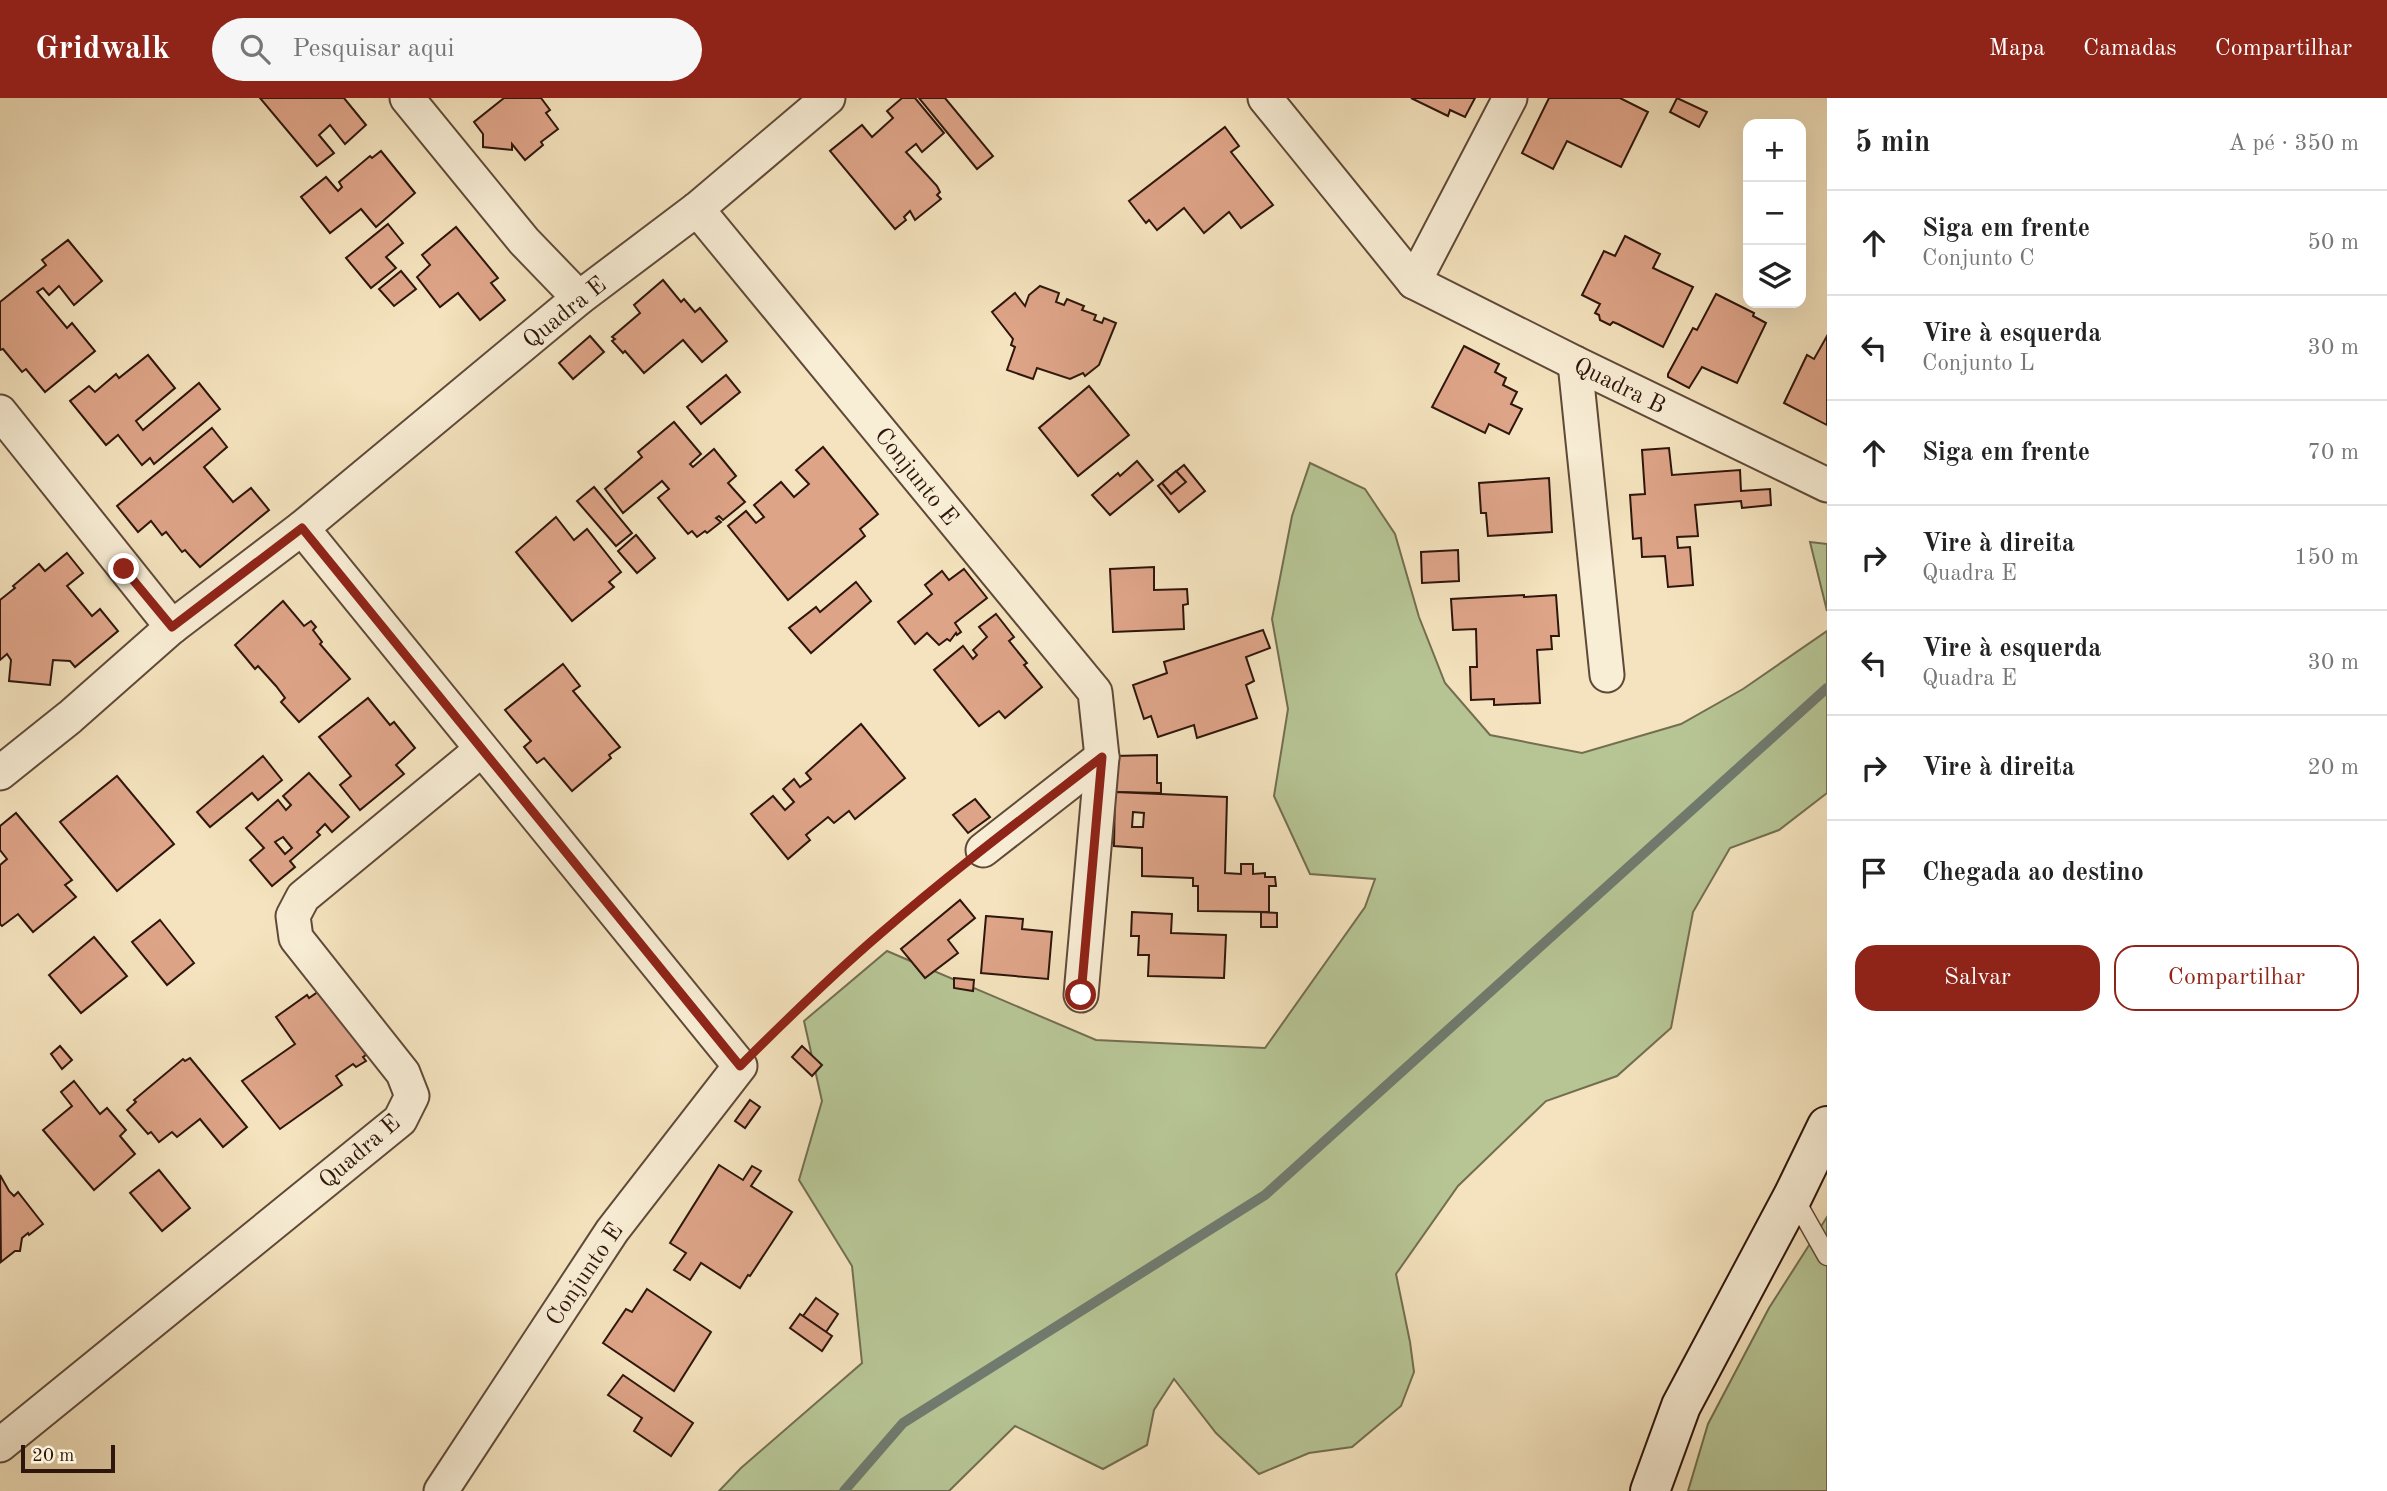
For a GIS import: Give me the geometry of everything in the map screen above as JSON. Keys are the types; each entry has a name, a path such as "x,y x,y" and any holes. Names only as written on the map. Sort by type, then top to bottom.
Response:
{"street":[{"path":"407,98 524,241 579,298"},
{"name":"Quadra E","path":"0,773 70,717 172,627 302,528 579,298 697,209 828,98"},
{"name":"Quadra B","path":"1265,98 1414,282 1827,485"},
{"path":"1414,282 1510,98"},
{"name":"Conjunto E","path":"697,209 1095,692 1102,757 1081,995"},
{"path":"1575,363 1607,675"},
{"path":"0,412 172,627"},
{"path":"302,528 740,1066"},
{"name":"Quadra E","path":"0,1445 400,1120 412,1096 403,1073 296,938 293,916 303,897 481,750"},
{"path":"983,850 1102,757"},
{"name":"Conjunto E","path":"441,1491 612,1231 740,1066"},
{"path":"1650,1491 1681,1406 1793,1196 1827,1126"}],"lane":[{"path":"1793,1196 1827,1256"}],"path":[{"path":"740,1066 880,934 983,850"}],"green space":[{"path":"1310,463 1365,489 1395,534 1419,617 1445,683 1490,735 1582,753 1681,724 1743,689 1827,631 1827,793 1779,830 1730,848 1693,912 1671,1028 1617,1076 1546,1101 1458,1186 1396,1274 1414,1372 1401,1406 1352,1447 1309,1453 1259,1474 1216,1433 1174,1379 1154,1410 1147,1445 1103,1469 1015,1426 949,1491 719,1491 741,1468 862,1363 852,1266 799,1180 822,1101 804,1021 887,951 1096,1040 1265,1048 1365,907 1375,879 1310,874 1274,796 1288,709 1272,619 1292,516"},
{"path":"1810,542 1827,544 1827,611"},
{"path":"1827,1217 1827,1491 1688,1491 1708,1424 1769,1308"}],"building":[{"path":"260,98 344,98 366,125 345,144 330,125 319,135 334,153 317,166"},
{"path":"504,98 541,98 550,110 546,113 558,129 541,142 543,145 525,160 512,144 512,150 483,147 483,134 474,122"},
{"path":"902,98 915,98 944,133 922,152 916,144 906,152 937,186 940,192 937,195 941,199 915,220 910,211 904,217 906,220 895,229 830,151 862,125 872,137 893,118 887,111"},
{"path":"919,98 945,98 993,156 977,169"},
{"path":"1411,98 1475,98 1465,117 1450,110 1448,116"},
{"path":"1549,98 1620,98 1648,112 1621,167 1567,141 1553,169 1522,153"},
{"path":"1677,98 1707,112 1699,127 1670,112"},
{"path":"1225,127 1239,146 1231,152 1273,205 1241,228 1229,212 1204,233 1184,208 1157,230 1149,220 1146,223 1129,201"},
{"path":"381,151 415,193 376,227 361,209 330,233 301,197 326,177 338,191 342,187 339,182 370,156 372,158"},
{"path":"388,224 403,243 386,257 396,268 371,288 346,258"},
{"path":"456,227 498,278 491,283 505,300 480,320 458,293 440,307 417,277 430,265 422,255"},
{"path":"1625,236 1660,254 1653,268 1693,287 1663,347 1618,324 1613,322 1610,325 1600,320 1595,313 1600,304 1582,295 1604,251 1615,256"},
{"path":"68,240 102,281 74,305 59,286 49,295 43,288 37,292 67,328 72,323 95,351 45,392 26,369 22,372 3,349 0,350 0,302 46,265 42,260"},
{"path":"401,271 416,289 394,306 379,289"},
{"path":"663,280 681,302 684,299 695,312 700,308 727,341 702,362 683,340 644,373 625,351 623,353 612,341 615,339 612,337 640,313 634,305"},
{"path":"1040,286 1059,293 1056,302 1064,305 1067,299 1084,306 1082,310 1096,315 1094,320 1102,323 1104,318 1116,323 1099,365 1085,376 1083,373 1070,379 1037,368 1033,379 1007,370 1015,347 1011,345 1013,339 992,312 1015,293 1025,306 1029,295"},
{"path":"1716,294 1754,313 1753,316 1766,323 1737,383 1702,367 1689,388 1668,377 1668,374 1693,328 1697,330"},
{"path":"590,336 604,352 573,379 559,363"},
{"path":"1827,336 1827,425 1784,403 1807,355 1814,359"},
{"path":"1464,346 1499,364 1495,372 1506,378 1503,385 1517,392 1511,404 1522,409 1509,434 1489,424 1485,433 1432,407"},
{"path":"148,355 175,388 136,421 143,430 199,383 220,409 154,464 150,458 142,465 118,435 106,445 70,401 89,386 95,392 116,374 119,378"},
{"path":"726,375 740,392 701,424 687,407"},
{"path":"1089,386 1129,435 1078,476 1039,428"},
{"path":"674,422 701,454 690,464 693,467 714,449 736,476 728,483 745,502 723,520 719,516 716,518 721,522 697,537 692,531 688,534 658,498 669,489 662,481 623,513 605,489 642,457 638,452"},
{"path":"212,428 227,447 204,467 233,502 251,488 269,510 200,567 185,550 182,552 166,532 162,535 151,521 138,532 117,506"},
{"path":"823,447 878,514 860,529 865,536 788,600 728,526 746,511 756,523 764,517 754,505 781,482 794,497 809,484 796,470"},
{"path":"1669,448 1672,475 1740,470 1741,491 1770,489 1771,505 1742,508 1741,501 1695,505 1698,536 1677,537 1678,548 1690,547 1693,585 1668,587 1665,556 1642,557 1641,538 1633,539 1630,495 1645,494 1642,450"},
{"path":"1137,461 1153,480 1110,515 1092,495"},
{"path":"1184,465 1205,491 1179,512 1158,486"},
{"path":"1176,471 1186,482 1171,494 1162,483"},
{"path":"1549,478 1552,532 1488,536 1486,513 1481,513 1479,483"},
{"path":"594,487 632,533 616,546 577,501"},
{"path":"556,517 574,540 587,529 621,572 609,582 614,587 572,621 516,552"},
{"path":"636,535 655,558 637,573 618,551"},
{"path":"1458,550 1459,581 1422,583 1421,552"},
{"path":"67,553 83,573 67,586 92,616 100,609 118,631 75,667 70,661 53,660 50,685 9,681 11,660 7,654 0,660 0,600 39,564 45,571"},
{"path":"1154,567 1154,590 1187,589 1188,604 1183,605 1184,629 1113,632 1110,569"},
{"path":"964,569 987,598 955,623 961,632 957,635 956,633 950,641 947,639 939,645 927,633 915,644 898,622 932,594 925,585 942,571 949,580"},
{"path":"856,582 871,601 811,653 789,628 816,607 820,612"},
{"path":"1556,595 1559,636 1551,636 1552,649 1537,650 1540,703 1494,705 1494,699 1471,700 1470,667 1477,667 1476,629 1453,630 1451,599"},
{"path":"283,601 304,626 311,621 316,627 313,630 322,642 320,644 350,679 299,722 281,702 285,698 276,686 258,666 255,669 235,645"},
{"path":"996,614 1014,637 1009,641 1027,663 1024,665 1042,687 1005,718 999,711 979,726 934,670 963,646 973,659 977,655 973,650 987,637 979,627"},
{"path":"1263,630 1270,648 1246,657 1254,681 1246,685 1257,718 1197,738 1194,725 1158,737 1151,716 1144,719 1133,685 1167,673 1164,662"},
{"path":"563,664 580,686 573,691 620,747 572,791 544,758 537,763 524,747 531,741 505,710"},
{"path":"368,698 390,725 394,722 415,748 396,765 404,774 360,810 340,785 351,776 319,737"},
{"path":"861,724 905,778 855,819 849,811 834,823 828,817 806,835 810,840 788,859 751,814 773,796 785,810 794,802 783,789 794,779 800,787 811,779 806,773"},
{"path":"1157,755 1157,783 1161,783 1161,793 1115,792 1114,756"},
{"path":"263,756 282,780 258,800 252,793 210,827 197,812"},
{"path":"309,773 349,817 332,832 325,824 317,832 320,835 290,861 295,867 272,886 250,860 264,848 246,828 278,800 286,810 291,805 283,796","holes":["283,837 292,848 285,854 275,842"]},
{"path":"117,776 174,844 117,891 60,822"},
{"path":"1115,792 1227,797 1225,873 1241,874 1241,864 1253,864 1253,874 1265,873 1265,877 1275,877 1276,886 1269,886 1269,912 1198,911 1198,886 1193,886 1193,878 1142,876 1142,848 1114,846","holes":["1133,812 1144,813 1143,827 1132,827"]},
{"path":"975,799 990,817 968,833 953,815"},
{"path":"16,813 72,880 65,885 76,897 33,932 18,914 2,926 0,924 0,865 7,859 0,850 0,826"},
{"path":"960,900 975,918 948,940 958,953 925,978 901,949"},
{"path":"1132,912 1172,914 1171,933 1226,935 1224,978 1148,976 1149,955 1138,955 1139,936 1131,936"},
{"path":"1261,912 1277,913 1277,927 1261,927"},
{"path":"986,916 1023,919 1022,929 1052,932 1048,979 981,973"},
{"path":"160,920 194,963 167,985 132,942"},
{"path":"94,937 127,976 81,1013 49,975"},
{"path":"954,978 974,980 973,991 954,988"},
{"path":"322,989 366,1055 363,1057 366,1061 356,1067 353,1064 336,1076 342,1085 280,1129 242,1081 295,1044 276,1017 307,995 309,998"},
{"path":"60,1046 72,1060 62,1069 51,1054"},
{"path":"802,1046 822,1065 812,1076 792,1057"},
{"path":"190,1058 247,1127 223,1147 200,1119 177,1137 172,1132 159,1142 151,1132 148,1134 127,1110 136,1102 134,1100 183,1059 185,1061"},
{"path":"74,1081 100,1114 107,1108 126,1130 120,1136 135,1154 94,1190 43,1130 72,1106 61,1092"},
{"path":"750,1100 760,1107 745,1128 735,1121"},
{"path":"719,1165 743,1180 752,1166 761,1171 751,1186 792,1212 740,1288 701,1263 690,1280 674,1270 686,1253 670,1243"},
{"path":"159,1170 190,1208 162,1231 130,1193"},
{"path":"0,1175 9,1191 14,1196 18,1192 43,1224 22,1238 20,1251 15,1251 1,1262"},
{"path":"647,1289 711,1332 674,1391 603,1343 626,1309 632,1312"},
{"path":"816,1298 838,1314 826,1332 803,1316"},
{"path":"800,1314 832,1336 822,1351 790,1328"},
{"path":"623,1375 693,1423 671,1456 634,1431 642,1418 608,1395"}],"waterway":[{"path":"844,1491 903,1423 1265,1195 1827,688"}],"route":[{"path":"124,569 172,627 302,528 740,1066 880,934 1102,757 1081,995"}]}
